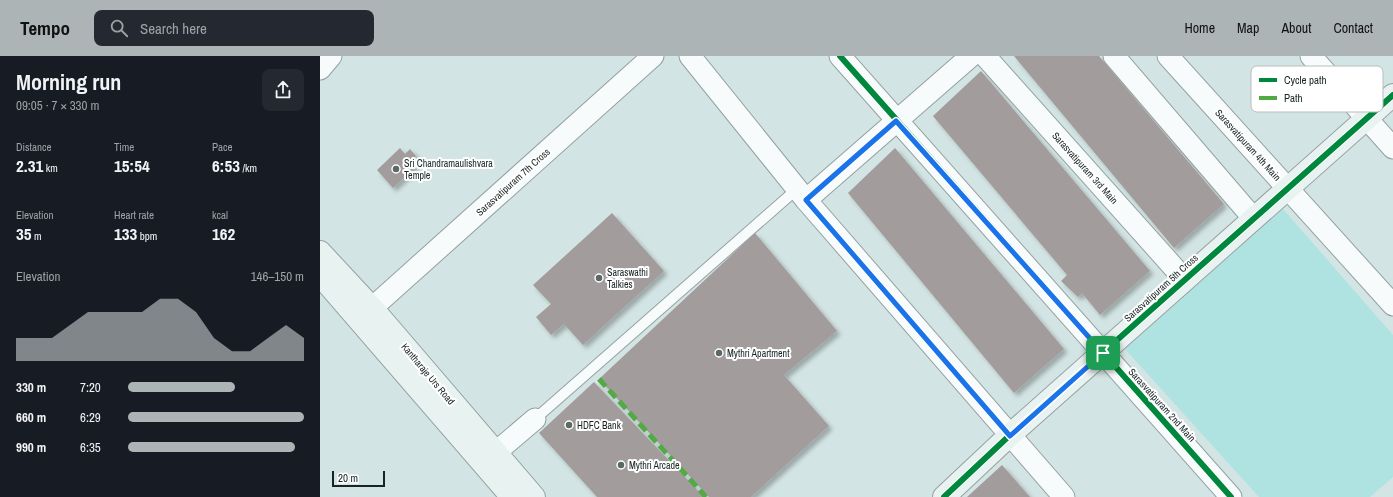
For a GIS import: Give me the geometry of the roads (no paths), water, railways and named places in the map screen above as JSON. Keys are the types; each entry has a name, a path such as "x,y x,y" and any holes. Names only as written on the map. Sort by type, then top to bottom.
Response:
{"street":[{"path":"320,69 331,56"},
{"name":"Sarasvatipuram 7th Cross","path":"372,308 654,56"},
{"path":"690,56 802,194 1064,497"},
{"name":"Sarasvatipuram 2nd Main","path":"840,56 896,121 1231,497"},
{"path":"802,194 896,121 970,56"},
{"name":"Sarasvatipuram 3rd Main","path":"985,56 1185,280"},
{"path":"1114,56 1254,219"},
{"name":"Sarasvatipuram 4th Main","path":"1168,56 1393,305"},
{"path":"1311,56 1320,66"},
{"name":"Sarasvatipuram 5th Cross","path":"1383,104 1393,95"},
{"path":"1362,112 1393,148"},
{"name":"Sarasvatipuram 5th Cross","path":"944,497 1010,436 1374,112"},
{"name":"Kantharaje Urs Road","path":"320,252 372,308 534,497"},
{"name":"Kantharaje Urs Road","path":"320,275 512,497"},
{"path":"495,453 535,419"}],"lane":[{"path":"535,419 802,194"}],"place":[{"name":"Sri Chandramaulishvara Temple","path":"396,169"},
{"name":"Saraswathi Talkies","path":"599,278"},
{"name":"Mythri Apartment","path":"719,353"},
{"name":"HDFC Bank","path":"569,425"},
{"name":"Mythri Arcade","path":"621,465"}]}
